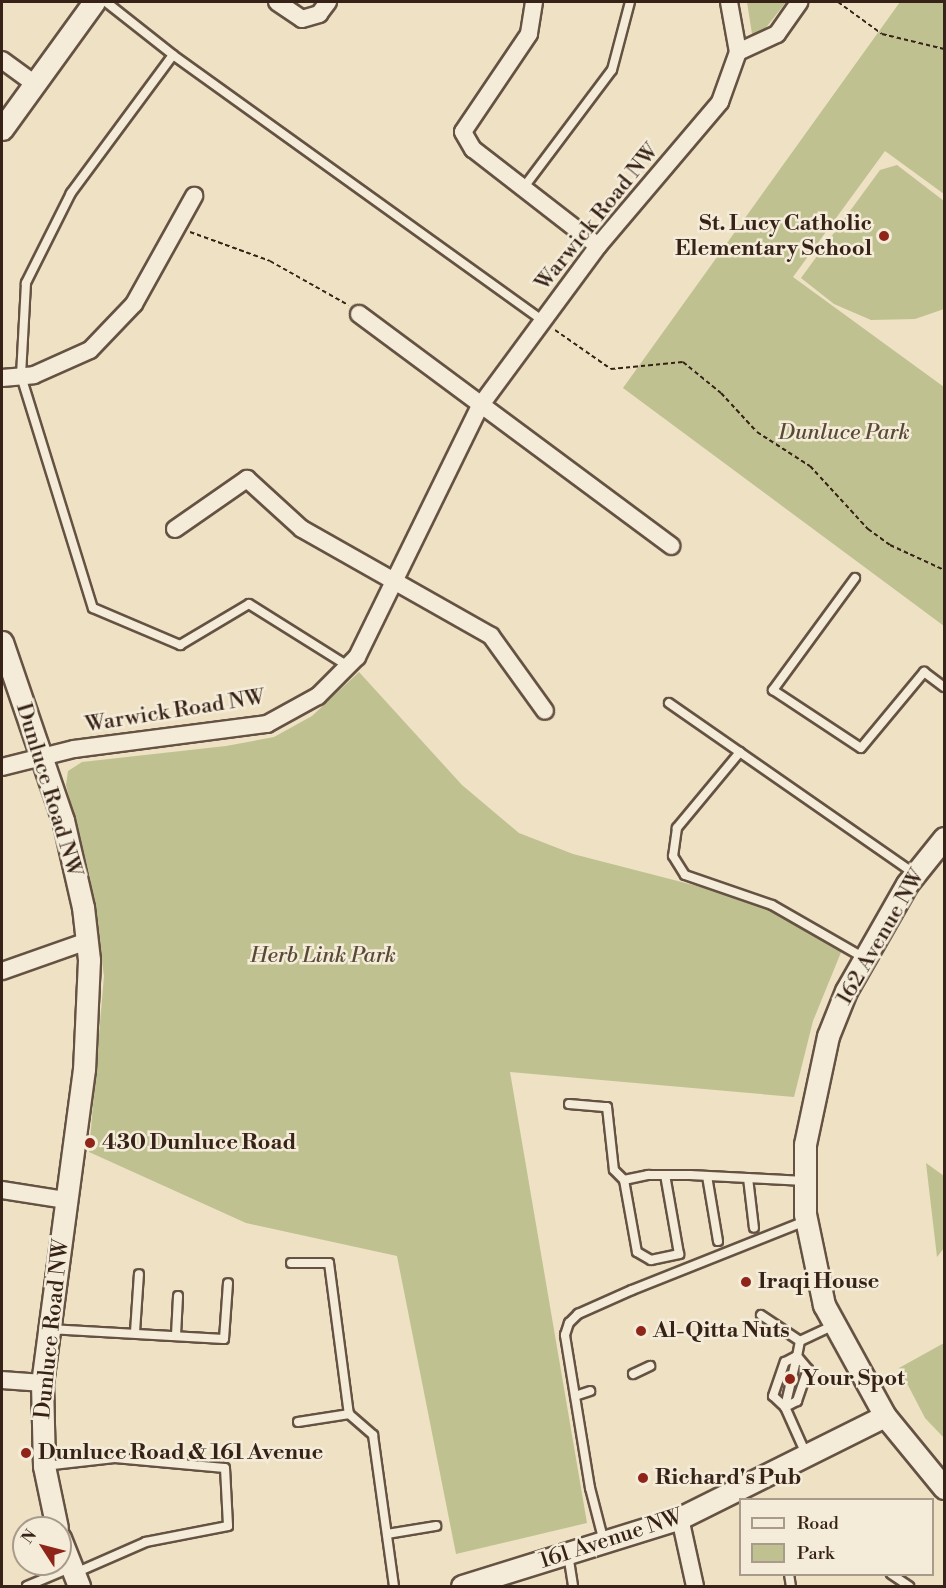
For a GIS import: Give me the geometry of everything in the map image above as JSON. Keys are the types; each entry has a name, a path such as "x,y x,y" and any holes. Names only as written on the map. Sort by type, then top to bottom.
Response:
{"street":[{"path":"2,129 94,2"},
{"path":"277,2 302,19 319,14 328,2"},
{"path":"534,2 529,34 463,132 472,149 598,246"},
{"path":"729,2 738,52 777,34 798,2"},
{"name":"Warwick Road NW","path":"2,767 42,756 267,724 318,696 357,657 480,406 598,246 720,102 738,52"},
{"path":"2,60 34,84"},
{"path":"2,378 34,375 90,350 134,304 194,196"},
{"path":"359,314 671,546"},
{"path":"175,529 248,479 302,529 394,578 491,636 545,711"},
{"name":"Dunluce Road NW","path":"2,642 42,756 72,856 87,941 87,1037 42,1383 44,1466 54,1516"},
{"name":"162 Avenue NW","path":"945,838 915,874 846,991 828,1036 805,1144 806,1221 824,1305 885,1416 945,1488"},
{"path":"2,970 87,941"},
{"path":"2,1190 66,1200"},
{"path":"2,1380 42,1383"},
{"name":"161 Avenue NW","path":"462,1587 680,1518 885,1416"},
{"path":"680,1518 695,1587"}],"lane":[{"path":"106,2 173,55 543,321"},
{"path":"524,187 612,70 630,2"},
{"path":"173,55 71,193 26,284 21,376 93,608 180,645 249,604 348,666"},
{"path":"855,578 773,690 861,748 924,672 945,687"},
{"path":"669,703 915,874"},
{"path":"740,752 677,828 673,856 685,875 772,905 864,958"},
{"path":"569,1104 607,1107 614,1170 624,1180 637,1252 651,1260 679,1254 665,1175"},
{"path":"624,1180 665,1175 805,1181"},
{"path":"707,1176 718,1241"},
{"path":"748,1178 754,1228"},
{"path":"604,1542 565,1335 578,1314 806,1221"},
{"path":"291,1263 329,1263 349,1414 373,1435 394,1587"},
{"path":"135,1332 139,1274"},
{"path":"49,1329 135,1332 224,1339 228,1283"},
{"path":"176,1335 178,1296"},
{"path":"761,1314 800,1341"},
{"path":"800,1341 835,1325"},
{"path":"785,1407 800,1341"},
{"path":"785,1407 797,1401 808,1369 797,1356"},
{"path":"797,1356 785,1362 773,1396 785,1407 807,1455"},
{"path":"633,1374 650,1366"},
{"path":"575,1396 590,1390"},
{"path":"298,1422 349,1414"},
{"path":"27,1587 74,1576 146,1542 228,1526 225,1468 115,1458 44,1466"},
{"path":"387,1534 436,1526"},
{"path":"568,1553 573,1587"},
{"path":"892,1576 909,1587"}],"path":[{"path":"838,2 882,34 945,49"},
{"path":"176,227 270,261 337,296 359,314"},
{"path":"543,321 611,369 683,362 721,393 757,432 810,466 868,529 890,545 945,570"}],"green space":[{"path":"747,2 786,2 761,34 752,34"},
{"name":"Dunluce Park","path":"900,2 944,2 944,194 885,151 793,277 944,387 944,626 623,388"},
{"name":"St. Lucy Catholic Elementary School","path":"897,165 944,201 944,309 915,319 871,320 834,304 801,278 880,170"},
{"name":"Herb Link Park","path":"359,672 462,785 519,833 573,854 767,904 844,945 813,1021 794,1097 510,1072 587,1523 456,1554 397,1256 246,1223 89,1152 104,976 90,877 66,785 68,771 82,762 226,746 274,737 312,716"},
{"path":"926,1163 944,1176 944,1248 937,1257"},
{"path":"944,1343 944,1438 925,1418 899,1368"}],"place":[{"name":"St. Lucy Catholic Elementary School","path":"884,236"},
{"name":"430 Dunluce Road","path":"90,1143"},
{"name":"Iraqi House","path":"746,1282"},
{"name":"Al-Qitta Nuts","path":"641,1331"},
{"name":"Your Spot","path":"790,1379"},
{"name":"Dunluce Road & 161 Avenue","path":"26,1453"},
{"name":"Richard's Pub","path":"643,1478"}]}
